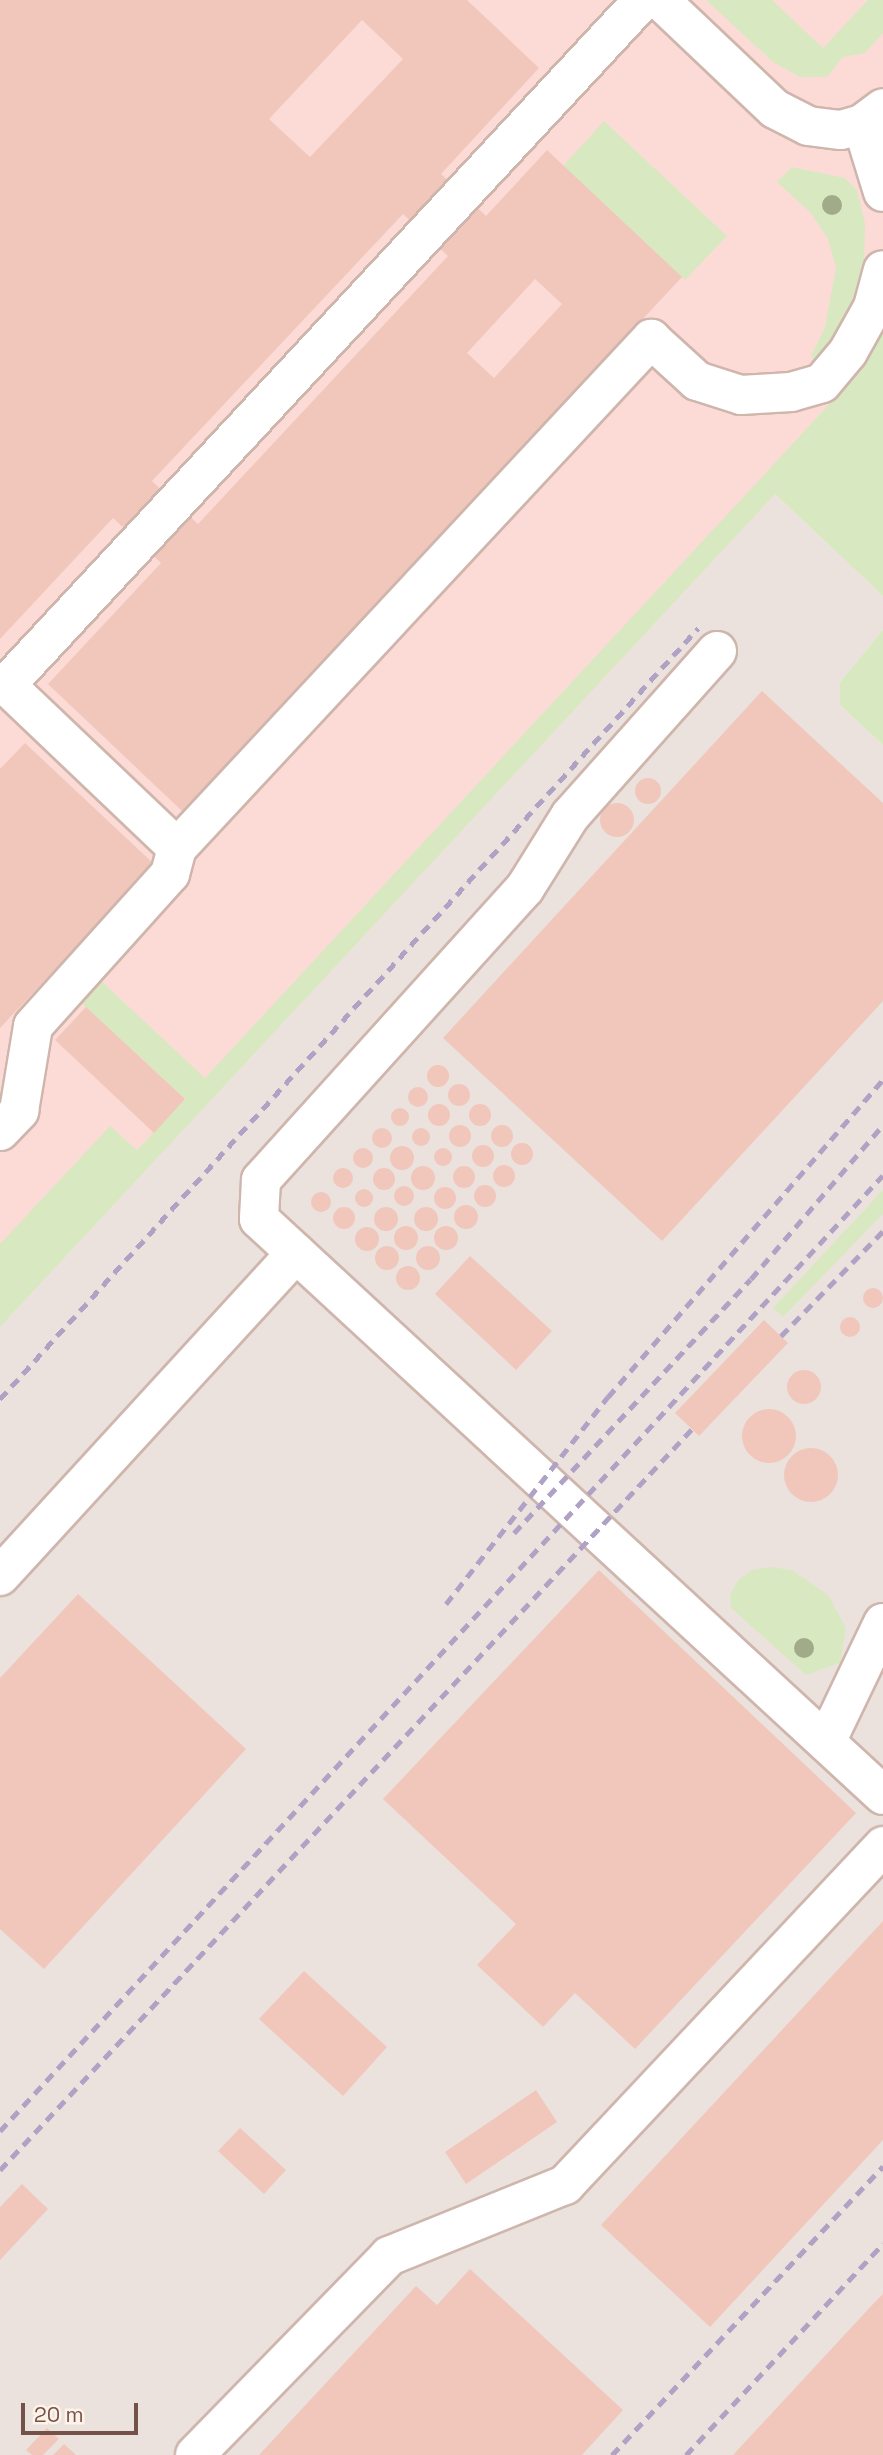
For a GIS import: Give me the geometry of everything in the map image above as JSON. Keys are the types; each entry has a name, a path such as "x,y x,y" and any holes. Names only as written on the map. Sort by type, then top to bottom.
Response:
{"lane":[{"path":"177,848 6,685 643,0"},
{"path":"660,0 775,108 808,126 841,130 877,108 883,192"},
{"path":"0,1132 19,1111 33,1026 170,874 177,848 651,339 696,381 741,395 791,392 822,383 848,352 873,307 883,270"},
{"path":"717,651 570,816 525,888 261,1180 259,1219 883,1795"},
{"path":"0,1576 296,1253"},
{"path":"826,1742 883,1623"},
{"path":"195,2455 389,2256 565,2185 883,1846"}],"shaded area":[{"path":"0,0 883,0 883,379 0,1327"},
{"path":"775,494 883,596 883,630 840,682 840,705 883,745 883,2455 0,2455 0,1327"}],"green space":[{"path":"706,0 772,0 823,48 868,0 883,0 883,33 865,53 843,57 827,77 800,77 773,62"},
{"path":"604,121 727,236 685,280 563,166"},
{"path":"792,167 845,178 857,190 865,223 864,269 857,303 844,331 815,362 811,356 825,327 836,267 828,239 810,212 777,182"},
{"path":"883,321 883,596 775,494 0,1327 0,1244 110,1126 137,1150 185,1099 79,1001 99,979 205,1078 836,397"},
{"path":"883,630 883,745 840,705 840,682"},
{"path":"883,1190 883,1214 783,1317 773,1308"},
{"path":"770,1567 792,1570 828,1595 846,1628 840,1663 806,1675 731,1608 730,1595 738,1580 752,1570"}],"building":[{"path":"0,0 467,0 539,68 441,174 486,216 547,150 682,277 183,812 48,684 161,563 113,518 0,639","holes":["362,20 403,59 310,157 269,119","403,214 448,256 198,524 152,481","535,279 562,304 494,378 467,353"]},
{"path":"762,691 883,803 883,1001 662,1241 443,1038"},
{"path":"25,743 154,864 0,1028 0,769"},
{"path":"648,778 657,782 661,791 657,800 648,804 639,800 635,791 639,782"},
{"path":"617,803 629,808 634,820 629,832 617,837 605,832 600,820 605,808"},
{"path":"86,1007 185,1099 154,1133 55,1040"},
{"path":"438,1065 446,1068 449,1076 446,1084 438,1087 430,1084 427,1076 430,1068"},
{"path":"459,1084 467,1087 470,1095 467,1103 459,1106 451,1103 448,1095 451,1087"},
{"path":"418,1087 425,1090 428,1097 425,1104 418,1107 411,1104 408,1097 411,1090"},
{"path":"439,1104 447,1107 450,1115 447,1123 439,1126 431,1123 428,1115 431,1107"},
{"path":"480,1104 488,1107 491,1115 488,1123 480,1126 472,1123 469,1115 472,1107"},
{"path":"400,1108 406,1111 409,1117 406,1123 400,1126 394,1123 391,1117 394,1111"},
{"path":"460,1125 468,1128 471,1136 468,1144 460,1147 452,1144 449,1136 452,1128"},
{"path":"502,1125 510,1128 513,1136 510,1144 502,1147 494,1144 491,1136 494,1128"},
{"path":"382,1128 389,1131 392,1138 389,1145 382,1148 375,1145 372,1138 375,1131"},
{"path":"421,1128 427,1131 430,1137 427,1143 421,1146 415,1143 412,1137 415,1131"},
{"path":"522,1143 530,1146 533,1154 530,1162 522,1165 514,1162 511,1154 514,1146"},
{"path":"483,1145 491,1148 494,1156 491,1164 483,1167 475,1164 472,1156 475,1148"},
{"path":"402,1146 413,1153 414,1158 407,1169 402,1170 391,1163 390,1158 397,1147"},
{"path":"363,1148 370,1151 373,1158 370,1165 363,1168 356,1165 353,1158 356,1151"},
{"path":"443,1148 449,1151 452,1157 449,1163 443,1166 437,1163 434,1157 437,1151"},
{"path":"504,1165 512,1168 515,1176 512,1184 504,1187 496,1184 493,1176 496,1168"},
{"path":"423,1166 434,1173 435,1178 428,1189 423,1190 412,1183 411,1178 418,1167"},
{"path":"464,1166 472,1169 475,1177 472,1185 464,1188 456,1185 453,1177 456,1169"},
{"path":"343,1168 350,1171 353,1178 350,1185 343,1188 336,1185 333,1178 336,1171"},
{"path":"384,1168 392,1171 395,1179 392,1187 384,1190 376,1187 373,1179 376,1171"},
{"path":"485,1185 493,1188 496,1196 493,1204 485,1207 477,1204 474,1196 477,1188"},
{"path":"404,1186 411,1189 414,1196 411,1203 404,1206 397,1203 394,1196 397,1189"},
{"path":"441,1187 449,1187 456,1194 456,1202 449,1209 441,1209 434,1202 434,1194"},
{"path":"364,1189 370,1192 373,1198 370,1204 364,1207 358,1204 355,1198 358,1192"},
{"path":"321,1192 328,1195 331,1202 328,1209 321,1212 314,1209 311,1202 314,1195"},
{"path":"466,1205 477,1212 478,1217 471,1228 466,1229 455,1222 454,1217 461,1206"},
{"path":"344,1207 352,1210 355,1218 352,1226 344,1229 336,1226 333,1218 336,1210"},
{"path":"386,1207 395,1210 398,1219 395,1228 386,1231 377,1228 374,1219 377,1210"},
{"path":"426,1207 437,1214 438,1219 431,1230 426,1231 415,1224 414,1219 421,1208"},
{"path":"406,1226 417,1233 418,1238 411,1249 406,1250 395,1243 394,1238 401,1227"},
{"path":"446,1226 457,1233 458,1238 451,1249 446,1250 435,1243 434,1238 441,1227"},
{"path":"367,1227 378,1234 379,1239 372,1250 367,1251 356,1244 355,1239 362,1228"},
{"path":"387,1246 398,1253 399,1258 392,1269 387,1270 376,1263 375,1258 382,1247"},
{"path":"428,1246 437,1249 440,1258 437,1267 428,1270 419,1267 416,1258 419,1249"},
{"path":"470,1256 552,1331 516,1370 435,1294"},
{"path":"408,1266 419,1273 420,1278 413,1289 408,1290 397,1283 396,1278 403,1267"},
{"path":"873,1288 880,1291 883,1298 880,1305 873,1308 866,1305 863,1298 866,1291"},
{"path":"850,1317 857,1320 860,1327 857,1334 850,1337 843,1334 840,1327 843,1320"},
{"path":"764,1320 788,1343 699,1436 675,1413"},
{"path":"804,1370 816,1375 821,1387 816,1399 804,1404 792,1399 787,1387 792,1375"},
{"path":"769,1409 788,1417 796,1436 788,1455 769,1463 750,1455 742,1436 750,1417"},
{"path":"811,1448 830,1456 838,1475 830,1494 811,1502 792,1494 784,1475 792,1456"},
{"path":"599,1570 856,1813 635,2049 575,1993 543,2027 477,1965 516,1924 383,1799"},
{"path":"78,1594 246,1749 44,1969 0,1929 0,1678"},
{"path":"883,1921 883,2140 710,2327 601,2225"},
{"path":"304,1971 387,2047 343,2096 259,2019"},
{"path":"536,2090 557,2122 466,2184 445,2152"},
{"path":"240,2128 286,2170 264,2194 218,2151"},
{"path":"22,2184 48,2209 0,2260 0,2207"},
{"path":"470,2269 623,2410 582,2455 259,2455 416,2286 437,2305"},
{"path":"883,2294 883,2455 733,2455 874,2303"},
{"path":"47,2428 59,2439 43,2455 32,2455 26,2450"},
{"path":"64,2444 76,2455 53,2455"}],"railway":[{"path":"0,1399 698,628"},
{"path":"446,1604 608,1397 883,1080"},
{"path":"514,1533 751,1279 883,1125"},
{"path":"0,2131 883,1175"},
{"path":"781,1336 883,1231"},
{"path":"0,2170 692,1429"},
{"path":"612,2455 883,2166"},
{"path":"686,2455 883,2244"}]}
